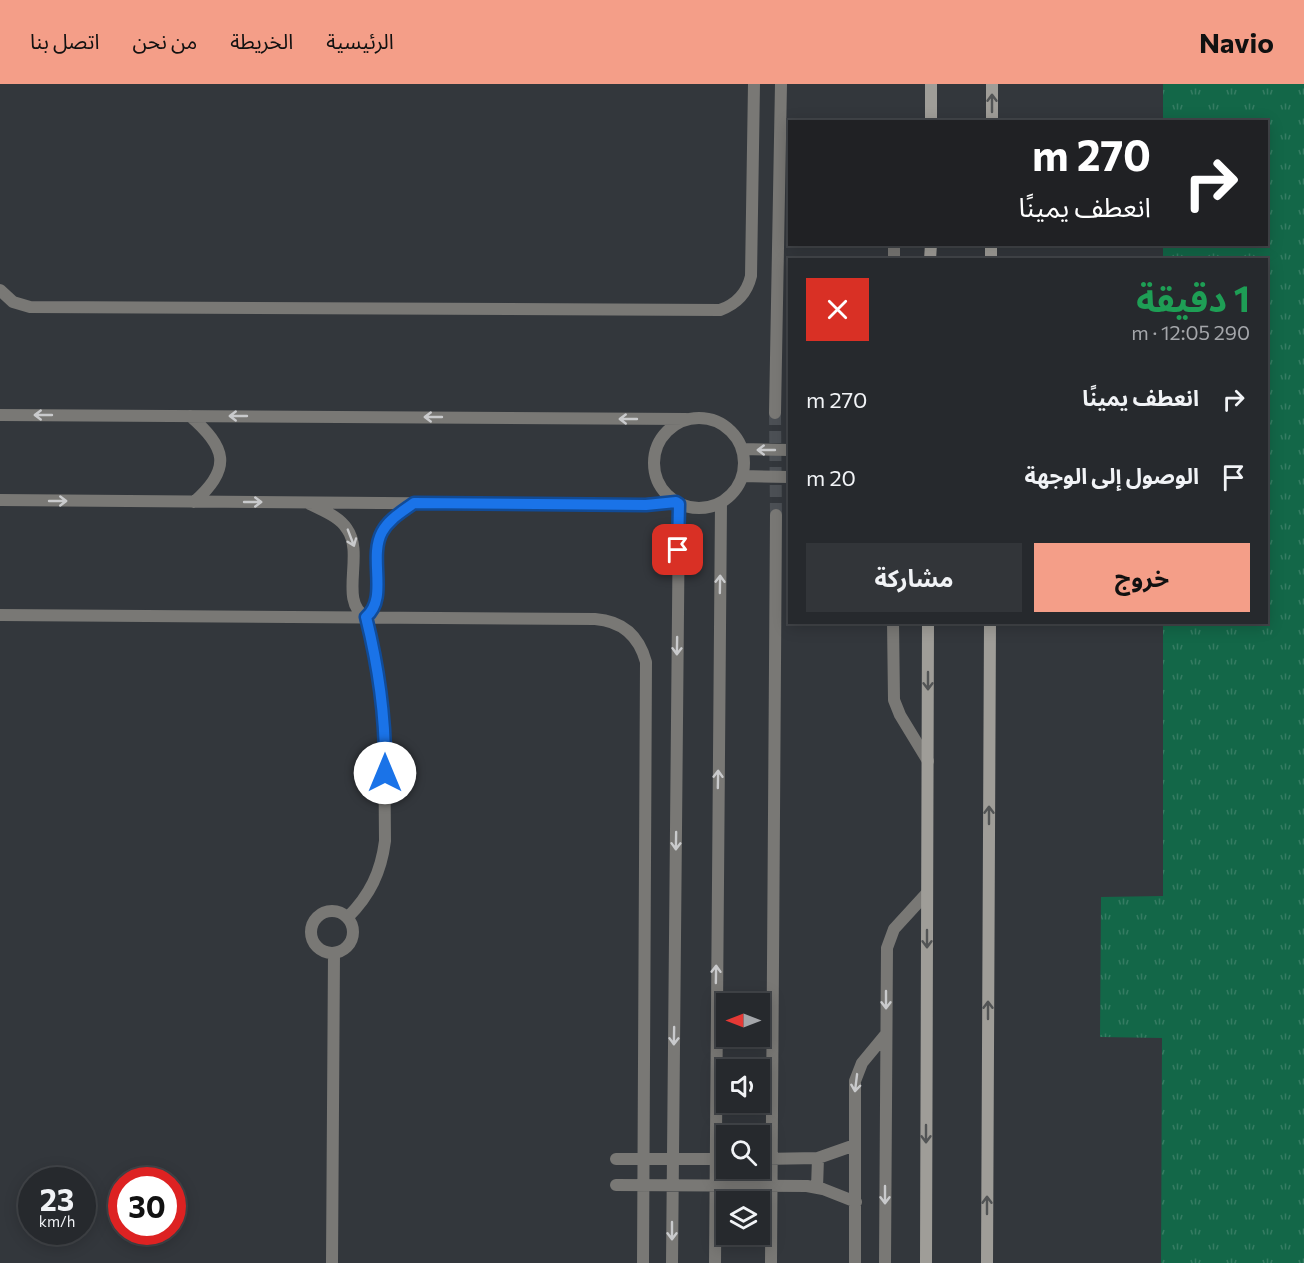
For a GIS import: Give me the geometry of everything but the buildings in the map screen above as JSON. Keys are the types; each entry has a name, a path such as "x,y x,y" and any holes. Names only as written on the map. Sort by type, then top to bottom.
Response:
{"main road":[{"path":"931,84 931,120"},
{"path":"992,84 992,120"},
{"path":"926,1263 928,624"},
{"path":"987,1263 990,624"}],"street":[{"path":"0,290 13,302 30,307 720,310 735,303 741,297 746,291 751,276 754,84"},
{"path":"775,413 781,84"},
{"path":"0,415 686,420"},
{"path":"190,416 216,442 220,462 214,481 194,502"},
{"path":"0,500 646,505 677,503 700,508 711,507 730,496 742,476 744,467 742,450 737,439 720,423 698,417 686,420 674,425 664,434 658,445 654,458 654,471 666,494 677,503"},
{"path":"742,450 788,450"},
{"path":"742,476 788,477"},
{"path":"307,502 338,519 348,529 354,544 353,604 358,612 366,617 376,661 384,717 385,841 380,869 374,883 358,907 348,917"},
{"path":"720,1125 721,502"},
{"path":"366,617 371,613 376,602 377,545 383,530 393,518 414,503"},
{"path":"672,1263 677,503"},
{"path":"766,1125 776,516"},
{"path":"354,561 368,565 377,561"},
{"path":"0,615 607,620 629,631 643,650 647,686 643,1263"},
{"path":"893,624 894,700 900,715 928,761"},
{"path":"885,1263 888,942 894,929 927,892"},
{"path":"330,910 343,913 348,917 353,928 352,940 345,949 334,954 327,953 316,946 311,934 314,921 318,916 330,910"},
{"path":"332,1263 334,954"},
{"path":"855,1263 855,1090 858,1071 866,1056 886,1034"},
{"path":"770,1159 818,1158 855,1145"},
{"path":"817,1188 818,1158"},
{"path":"616,1159 716,1159"},
{"path":"715,1263 716,1179"},
{"path":"769,1179 771,1263"},
{"path":"616,1185 817,1188 856,1202"}],"green space":[{"path":"1163,84 1304,84 1304,1263 1161,1263 1162,1038 1100,1037 1101,897 1163,896 1163,624 1268,624 1268,258 1163,258 1163,246 1268,246 1268,120 1163,120"}],"tunnel":[{"path":"775,413 776,515"}],"route":[{"path":"385,773 383,706 366,617 374,608 377,596 377,545 383,530 393,518 414,503 646,505 676,502 679,504 678,550"}]}
